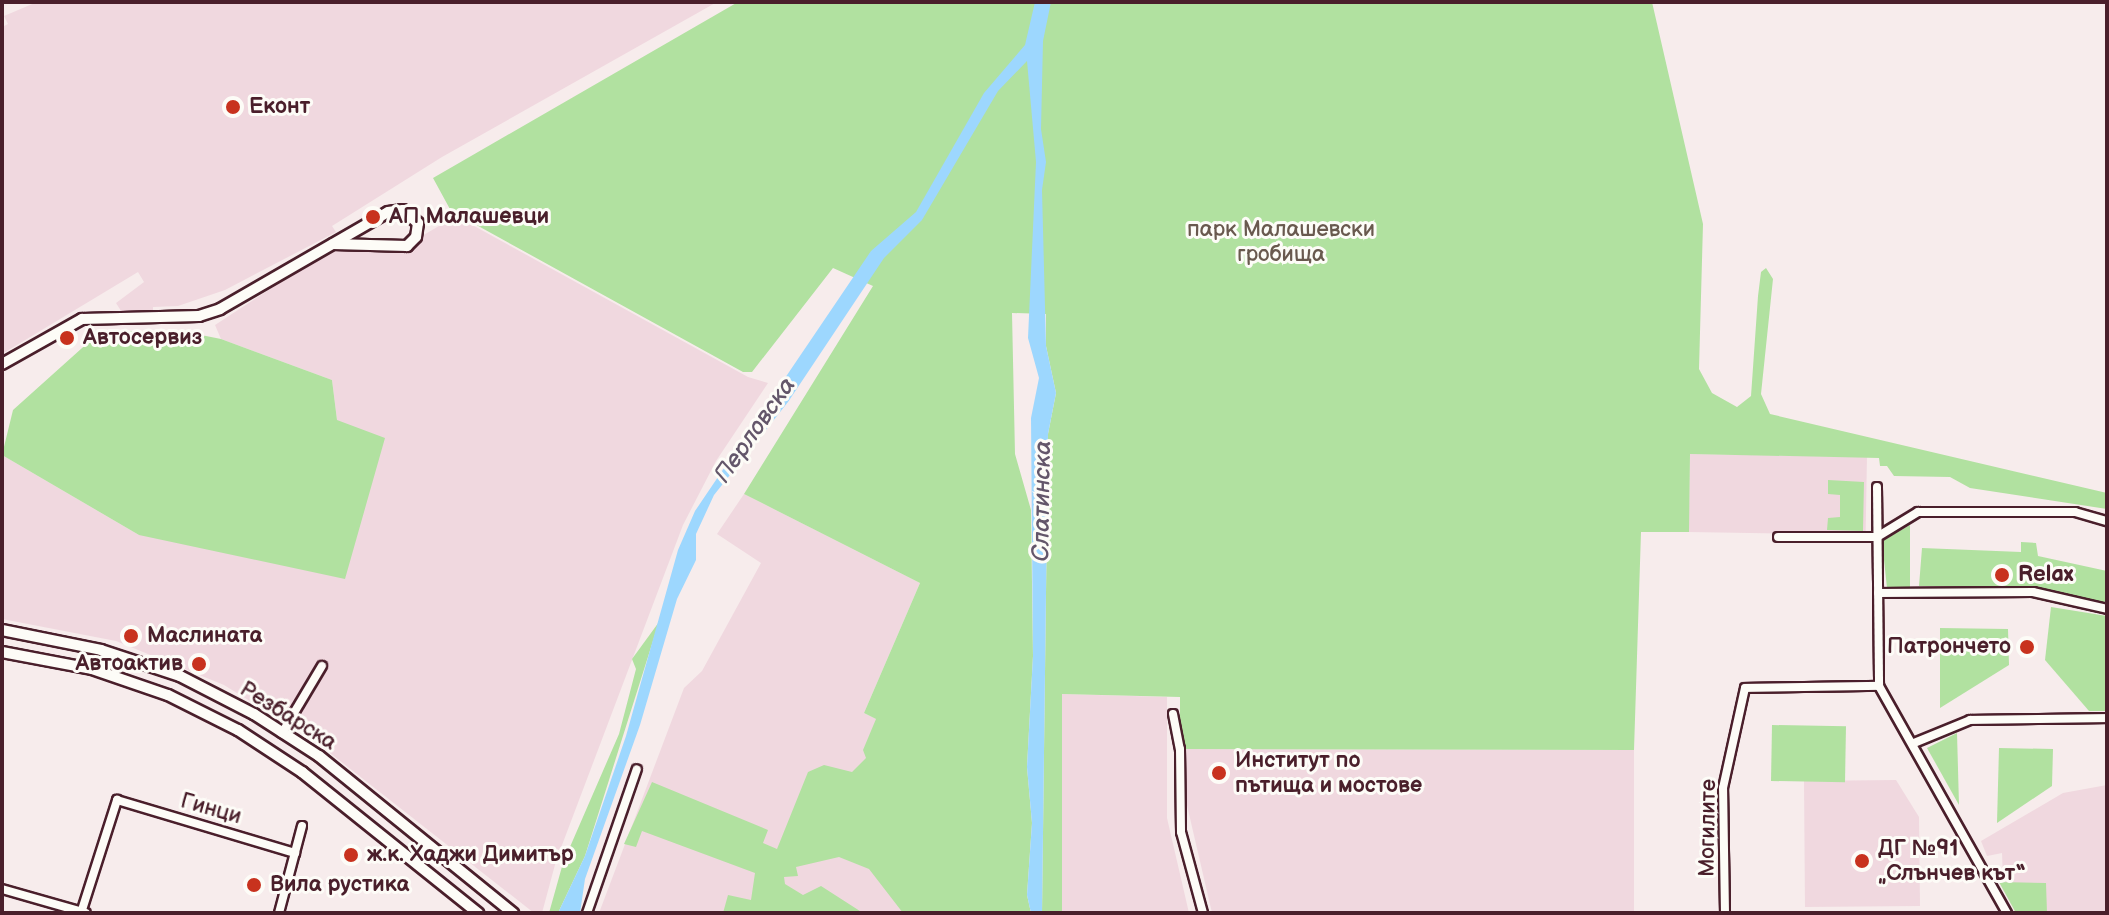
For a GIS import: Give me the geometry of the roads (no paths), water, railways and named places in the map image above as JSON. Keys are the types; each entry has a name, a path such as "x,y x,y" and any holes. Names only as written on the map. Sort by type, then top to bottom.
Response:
{"street":[{"path":"2,364 82,319 199,316 395,210 410,213 418,223 416,237 407,246 333,244"},
{"path":"1877,487 1879,686 1914,743 2007,913"},
{"path":"1778,537 1877,537 1918,512 2075,512 2107,521"},
{"path":"1878,593 2033,592 2107,609"},
{"name":"Резбарска","path":"2,630 101,650 180,676 282,733 513,913"},
{"name":"Резбарска","path":"2,652 92,669 168,695 238,730 302,772 478,913"},
{"path":"282,733 322,666"},
{"name":"Могилите","path":"1725,913 1723,788 1745,688 1879,686"},
{"path":"1173,714 1180,749 1181,832 1203,913"},
{"path":"1914,743 1970,720 2107,718"},
{"path":"587,913 637,769"},
{"name":"Гинци","path":"83,912 117,800 295,853"},
{"path":"279,913 302,826"},
{"path":"2,889 83,912"}],"water":[{"path":"1035,2 1051,2 1043,41 1041,129 1046,162 1042,190 1046,346 1056,393 1048,434 1042,913 1031,913 1027,895 1032,823 1027,767 1033,656 1031,418 1039,378 1028,338 1036,162 1027,61 998,91 922,220 884,258 788,402 714,495 696,534 696,560 677,599 640,725 585,879 580,913 558,913 585,856 626,736 678,550 695,511 871,251 916,212 984,93 1025,45"}],"place":[{"name":"Еконт","path":"233,107"},
{"name":"АП Малашевци","path":"373,217"},
{"name":"Автосервиз","path":"67,338"},
{"name":"Relax","path":"2002,575"},
{"name":"Маслината","path":"131,636"},
{"name":"Патрончето","path":"2027,647"},
{"name":"Автоактив","path":"199,664"},
{"name":"Институт по пътища и мостове","path":"1219,773"},
{"name":"ж.к. Хаджи Димитър","path":"351,855"},
{"name":"ДГ №91 „Слънчев кът“","path":"1862,861"},
{"name":"Вила рустика","path":"254,885"}],"park label":[{"name":"парк Малашевски гробища","path":"1281,242"}],"water label":[{"name":"Перловска","path":"755,430"},
{"name":"Слатинска","path":"1042,501"}]}
